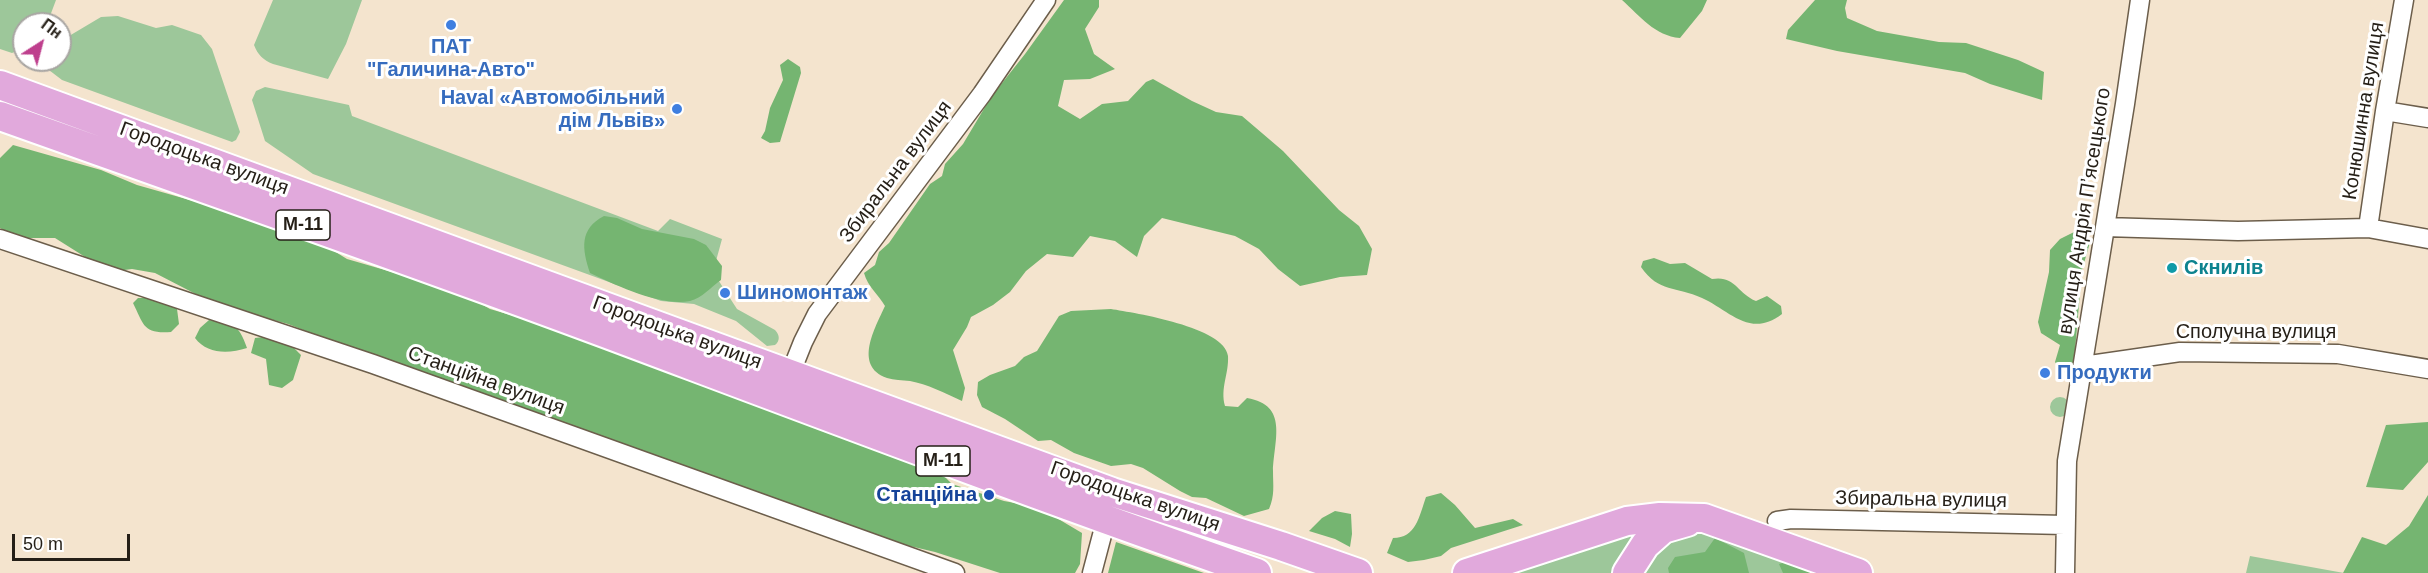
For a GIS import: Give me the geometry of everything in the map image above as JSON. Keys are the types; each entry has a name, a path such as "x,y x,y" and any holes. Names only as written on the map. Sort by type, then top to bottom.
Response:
{"main road":[{"name":"Городоцька вулиця","path":"0,85 1112,492 1358,573"},
{"name":"Городоцька вулиця","path":"0,116 606,334 780,401 1257,573"},
{"path":"1467,573 1627,521 1660,518 1704,518 1858,573"},
{"path":"1627,573 1645,545 1663,529 1704,518"}],"street":[{"name":"Збиральна вулиця","path":"780,401 803,342 817,314 982,94 1046,0"},
{"name":"вулиця Андрія Пʼясецького","path":"2065,573 2067,461 2140,0"},
{"name":"Конюшинна вулиця","path":"2368,228 2404,0"},
{"path":"2385,111 2428,118"},
{"path":"2105,227 2238,231 2368,228 2428,239"},
{"name":"Станційна вулиця","path":"0,239 373,364 955,573"},
{"name":"Сполучна вулиця","path":"2083,366 2180,352 2338,354 2428,369"},
{"name":"Збиральна вулиця","path":"1776,521 1791,519 2065,525"},
{"path":"1092,573 1106,520"}],"green space":[{"path":"0,0 56,0 52,12 12,12 12,53 0,49"},
{"path":"273,0 362,0 346,44 328,79 273,64 259,54 254,45"},
{"path":"1064,0 1099,0 1099,7 1085,29 1094,54 1115,69 1090,79 1064,80 1058,106 1080,119 1102,104 1128,101 1146,82 1153,79 1216,112 1242,116 1283,151 1339,210 1359,226 1372,249 1367,275 1340,277 1300,286 1278,269 1259,249 1235,236 1162,218 1144,236 1137,257 1115,241 1090,236 1073,257 1047,254 1026,271 1010,292 971,317 953,350 965,388 962,401 923,384 887,378 871,365 869,356 872,335 885,306 864,273 875,265 879,252 889,243 930,184 942,176 945,164 963,144 991,97"},
{"path":"1622,0 1707,0 1702,11 1680,38 1655,29"},
{"path":"1815,0 1847,0 1845,8 1847,18 1877,31 1939,42 1966,43 2018,60 2044,72 2042,100 1990,84 1965,73 1837,51 1786,39 1788,30"},
{"path":"118,16 156,28 172,25 201,35 212,49 240,132 236,140 232,142 62,80 52,72 72,72 72,34 101,17"},
{"path":"788,59 800,67 801,73 780,142 770,143 761,138 765,131 770,108 783,80 780,65"},
{"path":"265,87 349,105 352,116 658,231 670,219 722,239 713,272 737,309 775,330 779,340 775,345 767,346 736,321 694,304 661,301 313,174 265,141 252,100 256,91"},
{"path":"13,145 101,170 137,185 232,212 321,243 347,259 409,277 436,278 490,309 565,331 937,469 952,484 1004,501 1026,505 1055,517 1082,533 1080,564 1075,573 1000,573 935,552 897,543 841,522 801,512 400,368 288,324 215,304 155,273 132,269 109,272 55,238 17,238 0,228 0,158"},
{"path":"604,216 617,218 642,229 694,239 706,245 722,266 721,280 698,297 690,301 679,302 639,294 590,273 584,248 586,233 596,221"},
{"path":"2074,232 2091,239 2082,270 2074,362 2069,375 2061,371 2055,362 2060,345 2041,333 2038,322 2049,272 2050,250 2060,239"},
{"path":"1654,258 1670,264 1685,263 1712,279 1720,278 1731,282 1756,301 1767,296 1781,306 1782,314 1760,324 1740,320 1702,298 1654,281 1641,267 1643,261"},
{"path":"138,298 160,298 177,309 179,324 171,332 150,330 142,322 133,303"},
{"path":"1111,309 1196,329 1223,346 1228,356 1225,406 1238,407 1247,398 1269,408 1274,416 1276,436 1273,495 1269,509 1244,516 1206,498 1192,497 1143,468 1131,464 1111,466 1074,453 1051,440 1038,441 982,407 977,395 978,382 1015,366 1024,357 1037,351 1059,316 1071,311"},
{"path":"209,320 234,326 241,334 247,348 225,352 212,350 200,343 195,338 200,328"},
{"path":"263,337 290,344 301,355 293,380 282,388 269,385 266,359 251,353 255,338"},
{"path":"2060,397 2067,400 2070,407 2067,414 2060,417 2053,414 2050,407 2053,400"},
{"path":"2428,422 2428,462 2403,490 2366,487 2386,425"},
{"path":"1441,493 1475,528 1513,519 1523,525 1451,548 1441,556 1424,560 1408,562 1387,553 1393,538 1407,534 1416,525 1426,497"},
{"path":"2428,495 2428,573 2343,573 2362,537 2386,545 2409,526"},
{"path":"1335,511 1351,514 1350,547 1335,539 1309,531 1322,518"},
{"path":"1650,527 1620,573 1500,573"},
{"path":"1697,529 1828,573 1639,573 1650,552 1680,532"},
{"path":"1715,538 1744,553 1749,573 1669,573 1668,568 1675,557 1705,552"},
{"path":"1116,542 1204,573 1108,573"},
{"path":"2250,556 2344,573 2246,573"},
{"path":"1789,561 1824,573 1783,573 1779,564"}],"place":[{"name":"ПАТ \"Галичина-Авто\"","path":"451,25"},
{"name":"Haval «Автомобільний дім Львів»","path":"677,109"},
{"name":"Скнилів","path":"2172,268"},
{"name":"Шиномонтаж","path":"725,293"},
{"name":"Продукти","path":"2045,373"},
{"name":"Станційна","path":"989,495"}]}
